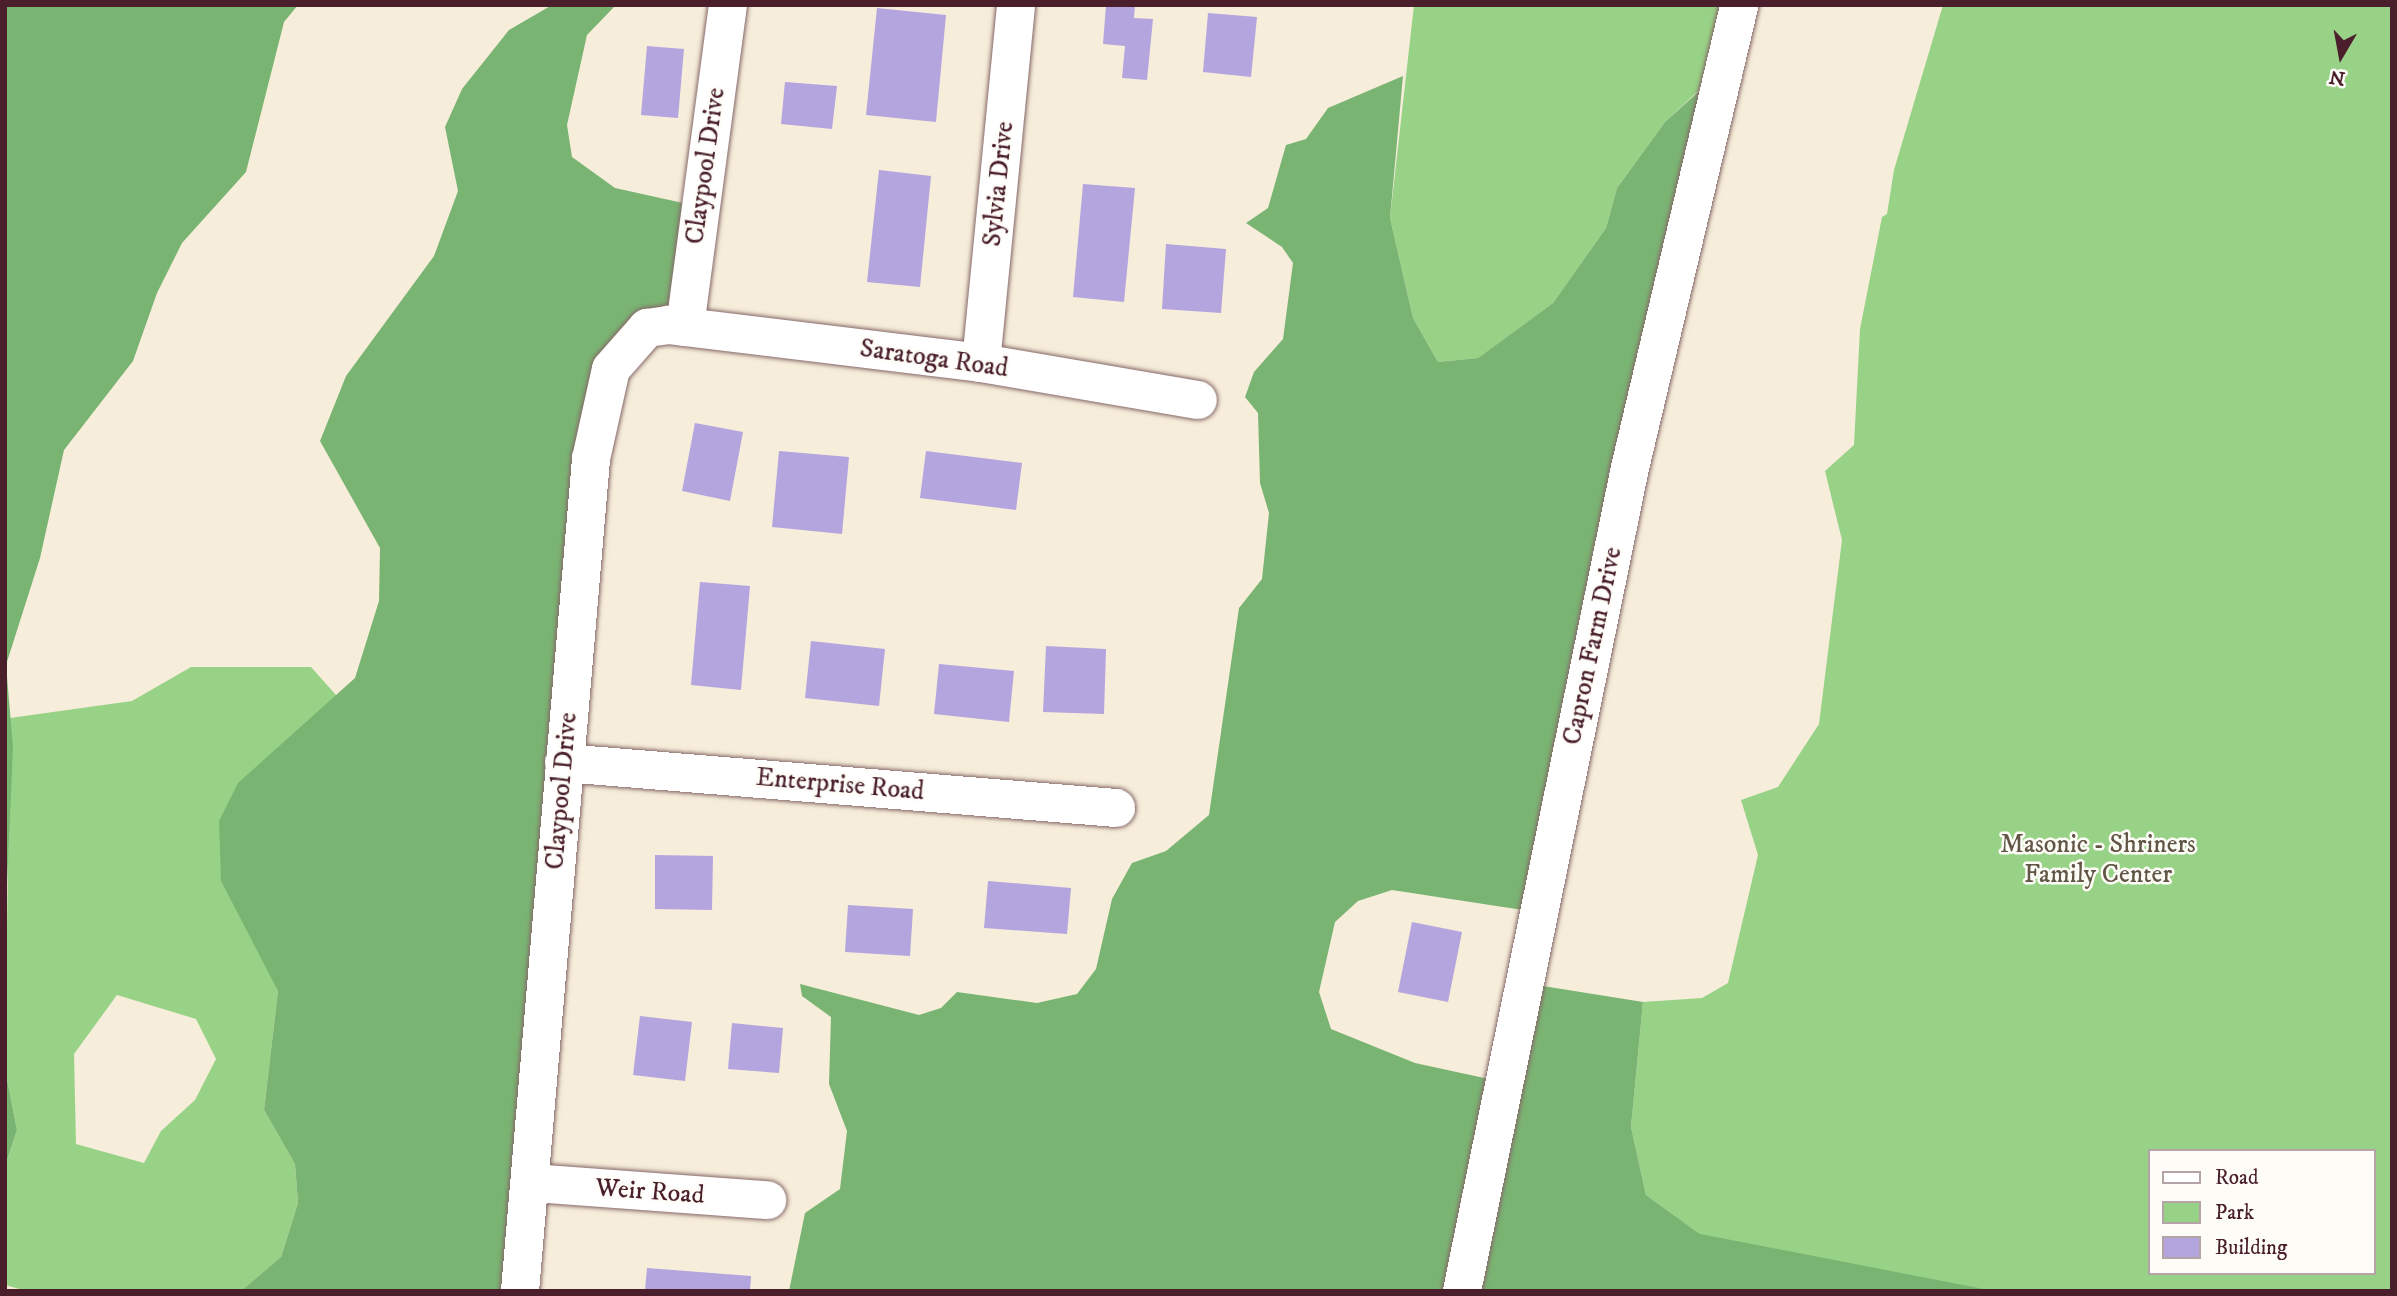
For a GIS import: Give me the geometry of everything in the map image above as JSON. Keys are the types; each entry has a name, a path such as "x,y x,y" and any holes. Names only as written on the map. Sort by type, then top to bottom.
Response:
{"street":[{"name":"Claypool Drive","path":"520,1291 533,1183 591,460 611,369 647,328 677,326 728,5"},
{"name":"Sylvia Drive","path":"981,363 1016,5"},
{"name":"Capron Farm Drive","path":"1462,1291 1629,472 1739,5"},
{"name":"Saratoga Road","path":"677,326 981,363 1198,400"},
{"name":"Enterprise Road","path":"565,763 1116,808"},
{"name":"Weir Road","path":"533,1183 767,1200"}],"green space":[{"path":"5,5 298,5 284,22 246,172 182,243 157,293 133,361 64,450 40,558 6,665 13,747 5,932"},
{"path":"552,5 614,7 587,35 567,125 572,157 615,188 692,205 670,324 611,368 516,1291 241,1291 281,1257 298,1203 295,1164 264,1110 278,991 221,881 219,821 238,783 355,678 379,601 380,548 320,441 346,376 434,256 458,191 445,127 462,89 509,30"},
{"path":"1414,5 1738,5 1710,80 1665,122 1617,188 1606,228 1553,303 1478,358 1438,362 1413,318 1390,218"},
{"name":"Masonic - Shriners Family Center","path":"1943,5 2392,5 2392,1291 1701,1291 1700,1234 1646,1195 1631,1127 1643,1002 1702,998 1728,983 1758,855 1741,800 1778,787 1819,724 1842,540 1825,471 1854,445 1860,329 1882,217 1887,214 1894,170"},
{"path":"1717,75 1535,912 1392,890 1358,901 1335,922 1319,992 1331,1029 1415,1063 1498,1081 1524,983 1643,1002 1631,1127 1646,1195 1700,1234 1994,1291 789,1291 805,1213 840,1189 847,1131 829,1084 831,1017 802,996 800,984 919,1015 941,1008 957,992 1037,1003 1077,994 1096,969 1112,899 1132,863 1166,851 1209,815 1239,608 1262,579 1269,513 1260,483 1258,413 1245,397 1254,372 1283,339 1293,263 1282,247 1246,223 1268,208 1286,145 1306,139 1328,108 1403,76 1390,218 1413,318 1438,362 1478,358 1553,303 1606,228 1617,188 1665,122"},
{"path":"191,667 311,667 336,695 265,959 278,991 264,1110 295,1164 298,1203 281,1257 241,1291 27,1291 5,1285 5,1166 17,1130 5,1069 10,718 132,701","holes":["117,995 196,1019 216,1059 195,1100 161,1131 144,1163 76,1144 74,1054"]},
{"path":"5,1069 17,1130 5,1166"}],"building":[{"path":"1106,5 1135,5 1134,18 1153,19 1147,80 1122,78 1125,46 1103,44"},
{"path":"877,8 946,15 936,122 866,115"},
{"path":"1208,13 1257,17 1251,77 1203,72"},
{"path":"647,46 684,49 678,118 641,115"},
{"path":"785,82 837,86 832,129 781,124"},
{"path":"879,170 931,176 920,287 867,282"},
{"path":"1083,184 1135,188 1124,302 1073,297"},
{"path":"1166,244 1226,249 1221,313 1162,309"},
{"path":"695,423 743,432 730,501 682,491"},
{"path":"779,451 849,457 842,534 772,527"},
{"path":"926,451 1022,463 1016,510 920,498"},
{"path":"700,582 750,586 741,690 691,685"},
{"path":"811,641 885,649 879,706 805,698"},
{"path":"1046,646 1106,649 1104,714 1043,712"},
{"path":"939,664 1014,671 1009,722 934,714"},
{"path":"655,855 713,856 712,910 655,909"},
{"path":"988,881 1071,888 1067,934 984,928"},
{"path":"848,905 913,909 910,956 845,952"},
{"path":"1412,922 1462,932 1448,1002 1398,992"},
{"path":"640,1016 692,1022 685,1081 633,1075"},
{"path":"732,1023 783,1028 779,1073 728,1069"},
{"path":"647,1268 751,1276 750,1291 645,1291"}]}
